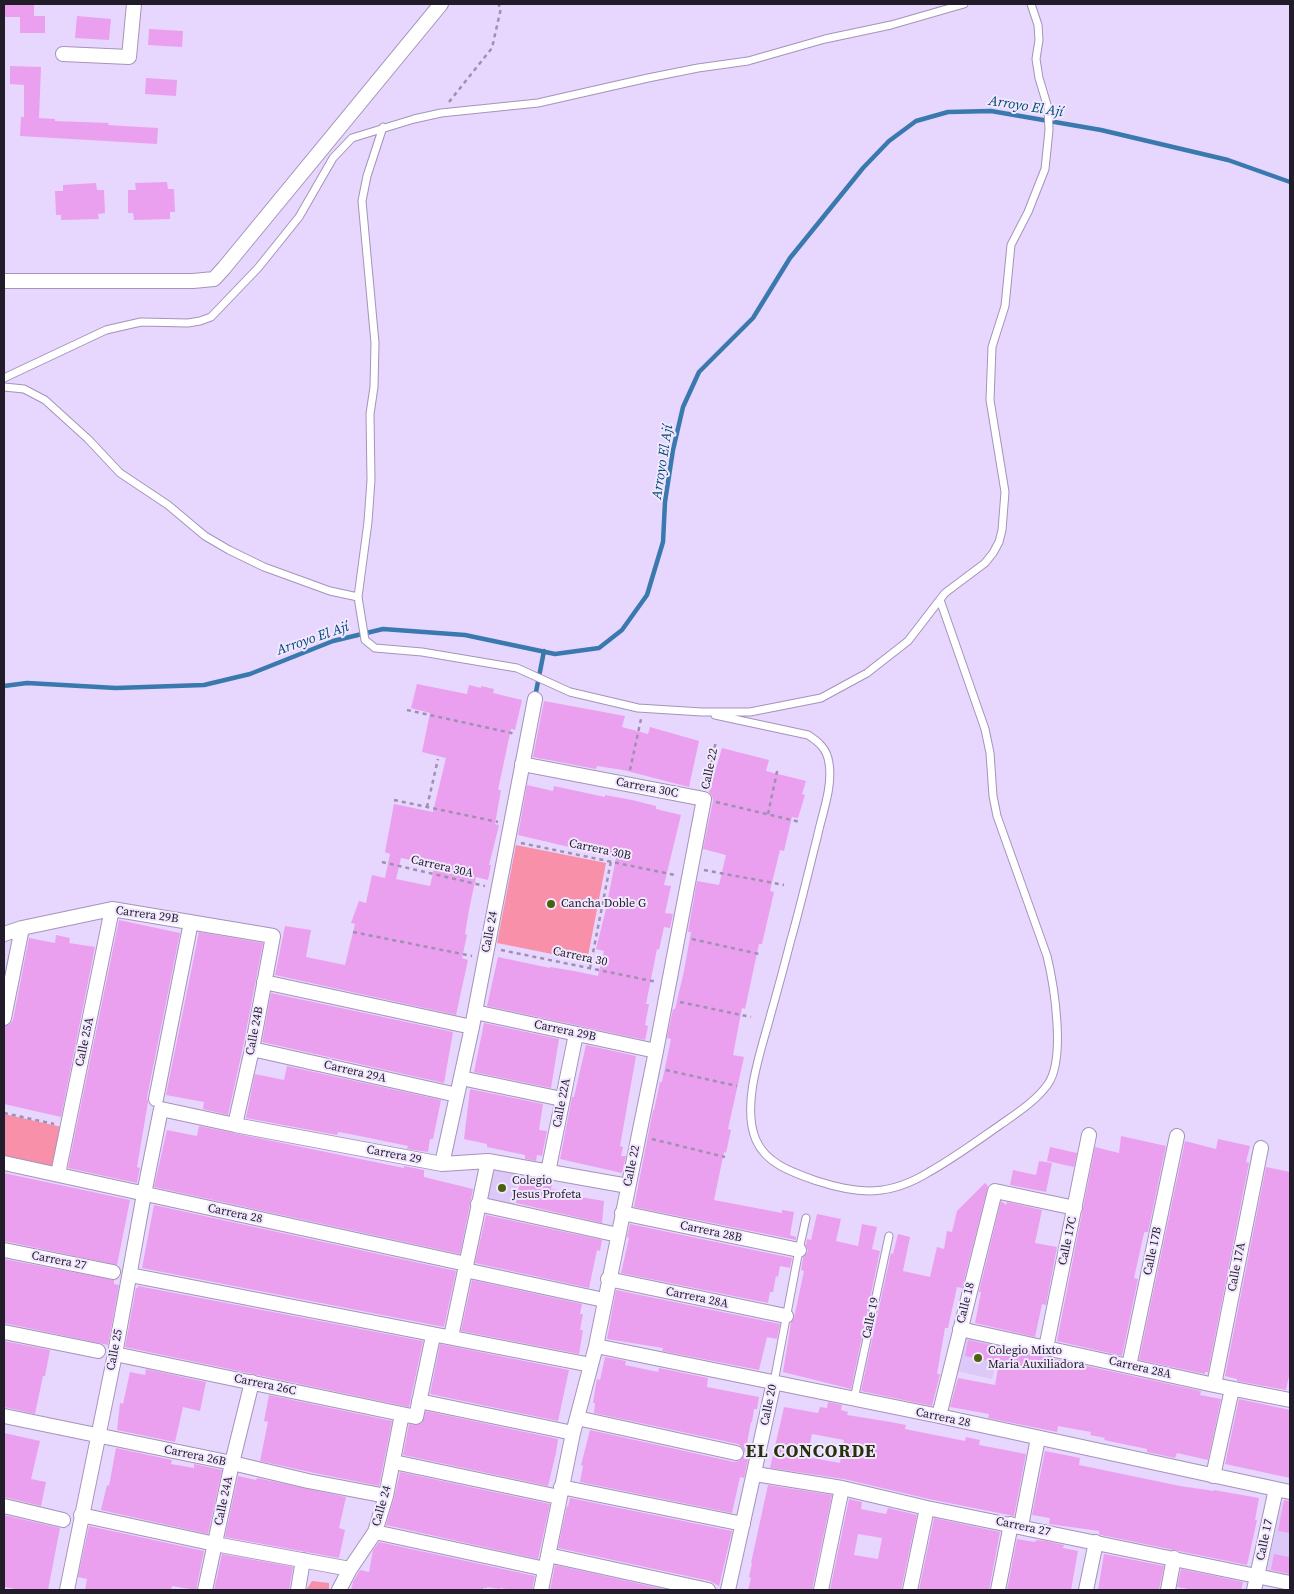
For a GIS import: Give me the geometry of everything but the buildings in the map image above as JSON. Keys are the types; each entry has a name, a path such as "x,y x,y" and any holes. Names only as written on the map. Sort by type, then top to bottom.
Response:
{"street":[{"path":"63,54 129,57 134,4"},
{"path":"4,281 194,281 214,278 441,4"},
{"name":"Calle 24","path":"442,1164 475,1012 535,699"},
{"name":"Carrera 30C","path":"522,764 704,799"},
{"name":"Calle 22","path":"541,1590 573,1433 596,1346 608,1279 653,1067 704,799"},
{"name":"Carrera 29B","path":"22,928 112,909 272,936"},
{"name":"Calle 25A","path":"58,1174 112,909"},
{"name":"Calle 25","path":"67,1590 130,1276 191,922"},
{"path":"4,934 22,928 4,1018"},
{"name":"Calle 24B","path":"234,1125 252,1049 272,936"},
{"path":"264,982 472,1027"},
{"name":"Carrera 29B","path":"475,1012 656,1051"},
{"name":"Calle 22A","path":"548,1172 576,1034"},
{"name":"Carrera 29A","path":"252,1049 457,1095"},
{"path":"461,1078 562,1099"},
{"name":"Carrera 29","path":"159,1104 234,1125 442,1164 488,1161 628,1186"},
{"name":"Calle 17C","path":"1046,1348 1089,1135"},
{"name":"Calle 17B","path":"1129,1366 1176,1136"},
{"name":"Calle 17A","path":"1214,1385 1261,1148"},
{"path":"450,1337 488,1161"},
{"name":"Carrera 28","path":"4,1162 604,1300"},
{"name":"Calle 18","path":"939,1416 995,1191 1075,1208"},
{"path":"478,1204 618,1235"},
{"name":"Carrera 28B","path":"622,1213 799,1250"},
{"name":"Carrera 27","path":"4,1250 114,1272"},
{"path":"130,1276 591,1366"},
{"name":"Carrera 28A","path":"608,1279 786,1316"},
{"name":"Carrera 28A","path":"960,1329 1290,1400"},
{"path":"4,1332 98,1351"},
{"path":"433,1336 419,1401 573,1433"},
{"name":"Carrera 28","path":"596,1346 853,1400 939,1416 1290,1492"},
{"name":"Carrera 26C","path":"115,1354 416,1417 419,1401"},
{"name":"Calle 24A","path":"205,1590 232,1463 252,1382"},
{"name":"Calle 20","path":"728,1590 774,1382"},
{"path":"1213,1476 1232,1389"},
{"name":"Calle 24","path":"339,1590 374,1532 386,1496 402,1414"},
{"name":"Carrera 26B","path":"4,1416 386,1496"},
{"path":"577,1418 736,1453"},
{"path":"998,1590 1038,1438"},
{"path":"394,1462 743,1524"},
{"name":"Carrera 27","path":"754,1474 842,1488 927,1508 1290,1583"},
{"path":"821,1590 842,1488"},
{"name":"Calle 17","path":"1254,1590 1276,1489"},
{"path":"4,1506 63,1520"},
{"path":"910,1590 927,1508"},
{"path":"81,1516 350,1569"},
{"path":"374,1532 545,1569"},
{"path":"1086,1590 1096,1542"},
{"path":"548,1555 708,1590"},
{"path":"1168,1590 1174,1558"},
{"path":"298,1590 303,1560"}],"lane":[{"path":"4,378 106,330 141,322 188,323 211,317 258,268 299,217 333,158 352,138 383,127 441,113 538,103 698,68 748,61 825,40 891,25 964,4"},
{"path":"383,127 367,176 362,201 376,344 376,367 370,414 368,522 358,597 365,640 374,648 422,652 501,664 517,668 570,692 629,706 702,712 750,712 821,698 867,672 908,641 945,594 985,563 993,553 1002,530 1005,492 990,400 992,347 1005,306 1011,245 1028,212 1045,169 1049,130 1048,108 1039,78 1036,59 1039,40 1038,25 1031,4"},
{"path":"4,387 24,389 45,400 88,439 120,473 168,505 205,536 264,567 330,591 358,597"},
{"path":"702,712 808,735 825,750 829,761 828,792 761,1050 753,1091 752,1125 756,1140 763,1154 773,1162 801,1175 836,1187 854,1190 880,1190 894,1189 907,1184 950,1161 1030,1103 1049,1083 1054,1069 1058,1035 1052,980 1046,956 997,816 993,796 990,753 985,729 940,600"},
{"name":"Calle 20","path":"774,1382 806,1218"},
{"name":"Calle 19","path":"853,1400 889,1236"}],"path":[{"path":"441,113 492,48 501,8 498,4"},
{"path":"407,710 527,737"},
{"path":"627,784 641,719"},
{"name":"Calle 22","path":"704,799 716,741"},
{"path":"427,807 438,759"},
{"path":"768,814 778,767"},
{"path":"704,799 800,822"},
{"path":"394,800 510,824"},
{"name":"Carrera 30B","path":"508,840 611,861 784,885"},
{"path":"590,968 611,861"},
{"name":"Carrera 30A","path":"382,862 498,889"},
{"name":"Carrera 30","path":"353,932 590,968 669,985"},
{"path":"678,936 758,954"},
{"path":"666,999 751,1017"},
{"path":"653,1067 737,1086"},
{"path":"4,1113 67,1127"},
{"path":"638,1136 725,1157"}],"shaded area":[{"path":"516,845 606,863 587,961 497,943"},
{"path":"4,1114 62,1127 53,1171 4,1159"},
{"name":"Colegio Jesus Profeta","path":"491,1168 519,1174 514,1207 484,1202"},
{"name":"Colegio Mixto Maria Auxiliadora","path":"964,1336 1000,1344 992,1379 957,1371"},
{"path":"1282,1502 1290,1503 1290,1578 1266,1573"},
{"path":"312,1581 329,1583 329,1590 306,1590"}],"waterway":[{"name":"Arroyo El Ají","path":"4,686 27,683 116,688 204,685 250,674 333,641 383,629 465,635 555,654 599,648 622,630 647,595 663,542 665,502 673,450 683,407 699,372 753,318 790,258 863,168 889,141 916,121 948,112 991,111 1101,130 1228,160 1290,182"},
{"path":"535,697 544,651"}],"place":[{"name":"Cancha Doble G","path":"551,904"},
{"name":"Colegio Jesus Profeta","path":"502,1188"},
{"name":"Colegio Mixto Maria Auxiliadora","path":"978,1358"}],"district":[{"name":"EL CONCORDE","path":"811,1452"}]}
